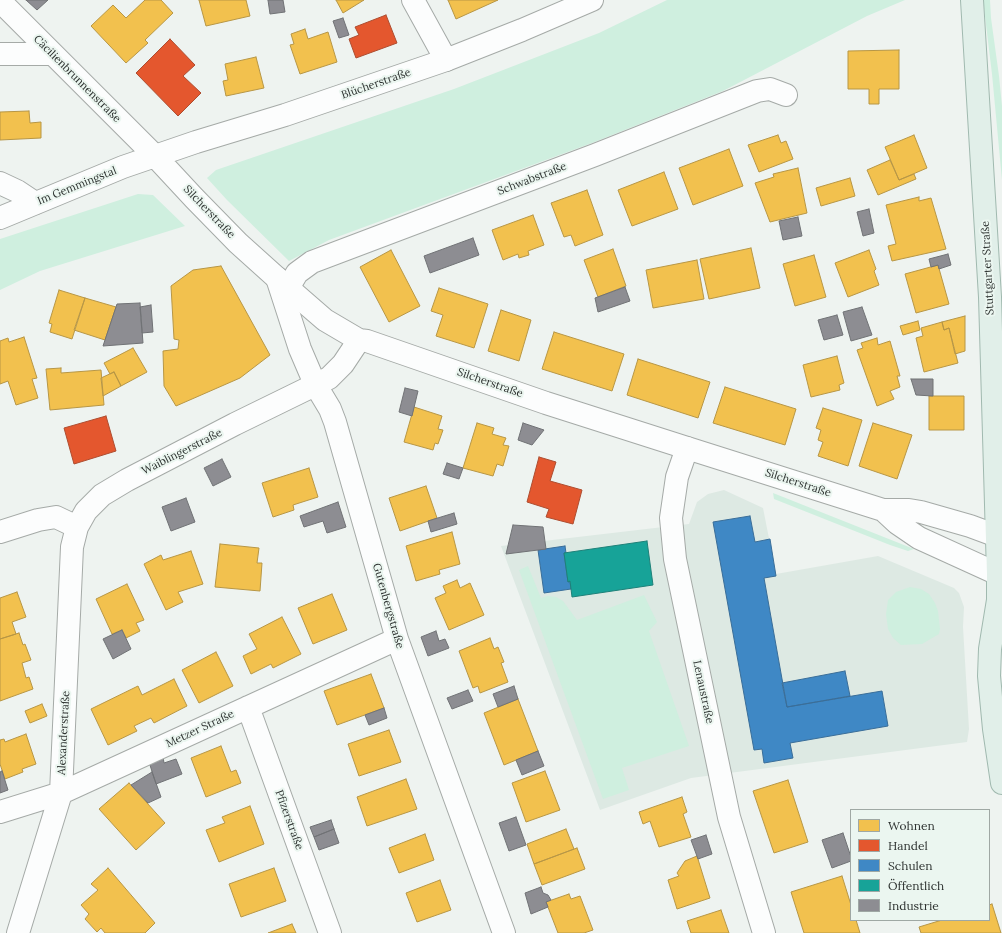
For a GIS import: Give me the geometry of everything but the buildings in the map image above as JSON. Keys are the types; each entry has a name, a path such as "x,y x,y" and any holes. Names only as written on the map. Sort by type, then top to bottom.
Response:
{"main road":[{"name":"Stuttgarter Straße","path":"972,0 990,298 1000,537 1000,575 998,600 990,649 989,668 994,729 1002,783"}],"street":[{"name":"Cäcilienbrunnenstraße","path":"0,0 155,156"},
{"path":"413,0 446,60"},
{"name":"Blücherstraße","path":"155,156 284,115 446,60 515,33 592,0"},
{"path":"0,54 53,54"},
{"name":"Schwabstraße","path":"282,283 312,262 595,155 756,90 770,89 786,95"},
{"name":"Silcherstraße","path":"155,156 238,242 282,283 325,320 359,340 367,341 546,403 883,510 909,510 922,512 970,526 1000,537"},
{"name":"Im Gemmingstal","path":"0,218 123,167 155,156"},
{"path":"0,184 17,191 35,203"},
{"name":"Gutenbergstraße","path":"282,283 300,349 315,384 330,409 335,422 397,639 504,933"},
{"name":"Waiblingerstraße","path":"77,527 86,511 102,495 127,480 329,378 343,364 359,340"},
{"name":"Lenaustraße","path":"687,448 677,477 671,518 675,559 729,817 764,933"},
{"name":"Silcherstraße","path":"883,510 897,523 919,538 1000,575"},
{"path":"0,532 38,520 56,517 77,527"},
{"name":"Alexanderstraße","path":"18,933 61,793 72,547 77,527"},
{"name":"Metzer Straße","path":"0,812 61,793 397,639"},
{"name":"Pfizerstraße","path":"248,707 330,933"}],"shaded area":[{"path":"724,490 763,508 776,574 878,556 954,588 959,593 964,607 963,627 969,729 967,742 691,778 600,810 501,546 689,524 697,502 708,494"}],"green space":[{"path":"667,0 905,0 867,16 723,91 592,143 329,240 289,261 227,200 207,178 216,170 454,89 599,33"},
{"path":"983,0 990,0 999,76 1002,106 1002,180 992,74"},
{"path":"138,194 153,195 185,226 40,271 0,290 0,239"},
{"path":"773,493 914,549 908,551 890,545 774,499"},
{"path":"528,566 541,598 548,596 556,597 563,601 577,620 644,595 657,622 649,631 689,746 622,768 629,790 603,799 519,570"},
{"path":"910,587 921,589 929,594 938,611 940,629 939,634 922,644 901,645 893,638 888,629 886,614 888,600 896,592"}]}
